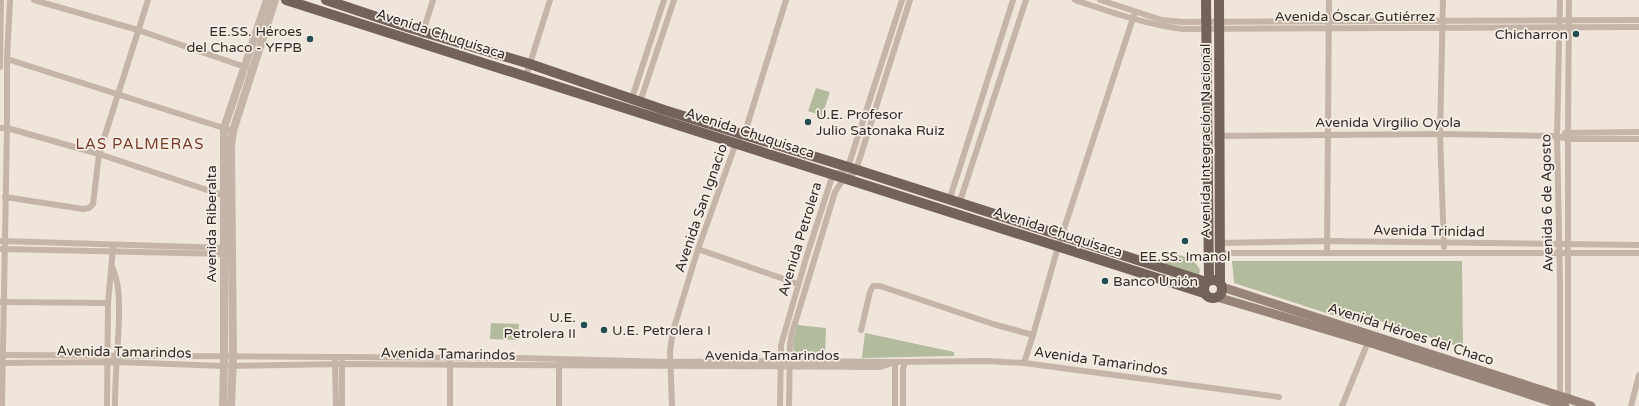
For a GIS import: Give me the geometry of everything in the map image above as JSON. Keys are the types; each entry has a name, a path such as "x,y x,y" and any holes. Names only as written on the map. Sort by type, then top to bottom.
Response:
{"main road":[{"name":"Avenida Chuquisaca","path":"286,0 526,76 662,115 742,134 852,169 959,204 1060,242 1204,293"},
{"name":"Avenida Chuquisaca","path":"326,0 423,32 530,64 636,100 662,115 736,143 844,178 1060,242 1208,281"},
{"name":"Avenida Integración Nacional","path":"1206,0 1208,281"},
{"name":"Avenida Integración Nacional","path":"1219,0 1221,285"},
{"path":"1215,280 1221,285 1221,293 1217,297 1211,298 1204,293 1204,287 1208,281 1215,280"},
{"name":"Avenida Héroes del Chaco","path":"1221,285 1563,403"},
{"name":"Avenida Héroes del Chaco","path":"1217,297 1368,342 1563,403 1591,406"}],"street":[{"path":"0,67 0,19 2,0"},
{"path":"2,406 2,241 7,128 7,59 10,0"},
{"path":"34,0 138,30 248,68"},
{"path":"4,197 83,209 89,208 93,204 99,154 148,0"},
{"name":"Avenida Riberalta","path":"230,363 224,357 228,251 232,199 231,146 233,131 248,68 267,0"},
{"name":"Avenida Riberalta","path":"231,406 228,251 223,196 224,128 275,0"},
{"path":"419,42 433,0"},
{"path":"526,76 550,0"},
{"path":"636,100 664,0"},
{"path":"636,100 674,0"},
{"name":"Avenida San Ignacio","path":"672,406 670,351 673,331 698,249 736,143 746,129 786,0"},
{"path":"852,169 902,0"},
{"path":"852,169 910,0"},
{"path":"949,201 1013,0"},
{"path":"959,204 1026,0"},
{"name":"Avenida Óscar Gutiérrez","path":"1075,0 1133,19 1161,26 1182,29 1219,25 1328,20 1443,20 1560,24"},
{"name":"Avenida Óscar Gutiérrez","path":"1100,0 1114,2 1135,12 1162,20 1206,26"},
{"path":"1327,253 1329,0"},
{"path":"1443,0 1440,134 1444,253"},
{"name":"Avenida 6 de Agosto","path":"1560,0 1557,136 1563,403"},
{"name":"Avenida 6 de Agosto","path":"1563,403 1568,252 1569,0"},
{"path":"1114,2 1114,13"},
{"path":"1024,363 1060,242 1135,12"},
{"path":"0,19 9,19"},
{"name":"Avenida Óscar Gutiérrez","path":"1219,25 1328,28 1442,28 1639,20"},
{"name":"Avenida Óscar Gutiérrez","path":"1569,23 1639,27"},
{"path":"7,59 233,131"},
{"path":"0,79 7,78"},
{"path":"0,128 7,128 99,154 232,199"},
{"name":"Avenida Virgilio Oyola","path":"1557,136 1568,132 1639,132"},
{"name":"Avenida Virgilio Oyola","path":"1219,136 1440,134 1557,136 1568,139 1639,139"},
{"path":"0,138 6,141"},
{"name":"Avenida Petrolera","path":"780,406 781,345 798,284 833,174 852,169 852,175 844,178 835,192 792,333 790,344 791,364 789,406"},
{"path":"2,241 228,251"},
{"name":"Avenida Trinidad","path":"1220,243 1327,241 1444,244 1639,245"},
{"path":"107,406 108,303 113,245"},
{"path":"2,249 113,252 228,251"},
{"path":"698,249 798,284"},
{"name":"Avenida Trinidad","path":"1220,254 1639,253"},
{"path":"806,259 814,262"},
{"path":"112,266 119,289 118,355 115,406"},
{"path":"862,330 870,292 873,286 880,286 993,324 1033,334"},
{"path":"2,302 108,303"},
{"path":"1342,406 1368,342"},
{"name":"Avenida Tamarindos","path":"1,355 224,357"},
{"path":"336,406 339,358"},
{"name":"Avenida Tamarindos","path":"230,363 339,358 450,358 559,359 671,365"},
{"path":"450,358 450,406"},
{"path":"559,359 560,406"},
{"name":"Avenida Tamarindos","path":"1,363 117,362 559,366 780,363 880,367 896,362 986,361 1024,363 1279,397"},
{"path":"895,406 896,362"},
{"path":"903,406 903,370 905,362"},
{"name":"Avenida Riberalta","path":"223,406 230,363"},
{"path":"338,364 342,406"},
{"path":"1631,406 1639,375"}],"green space":[{"path":"816,88 830,92 822,116 808,111"},
{"path":"1178,255 1188,258 1194,262 1200,270 1199,275 1164,265 1172,257"},
{"path":"1232,261 1462,261 1463,348 1362,315 1363,325 1234,283"},
{"path":"491,323 519,324 518,340 490,339"},
{"path":"797,325 826,328 825,357 794,356 793,344"},
{"path":"865,333 954,352 954,356 862,358"}],"place":[{"name":"Chicharron","path":"1576,34"},
{"name":"EE.SS. Héroes del Chaco - YFPB","path":"310,39"},
{"name":"U.E. Profesor Julio Satonaka Ruiz","path":"808,122"},
{"name":"EE.SS. Imanol","path":"1185,241"},
{"name":"Banco Unión","path":"1105,281"},
{"name":"U.E. Petrolera II","path":"584,325"},
{"name":"U.E. Petrolera I","path":"604,330"}],"district":[{"name":"LAS PALMERAS","path":"140,144"}]}
